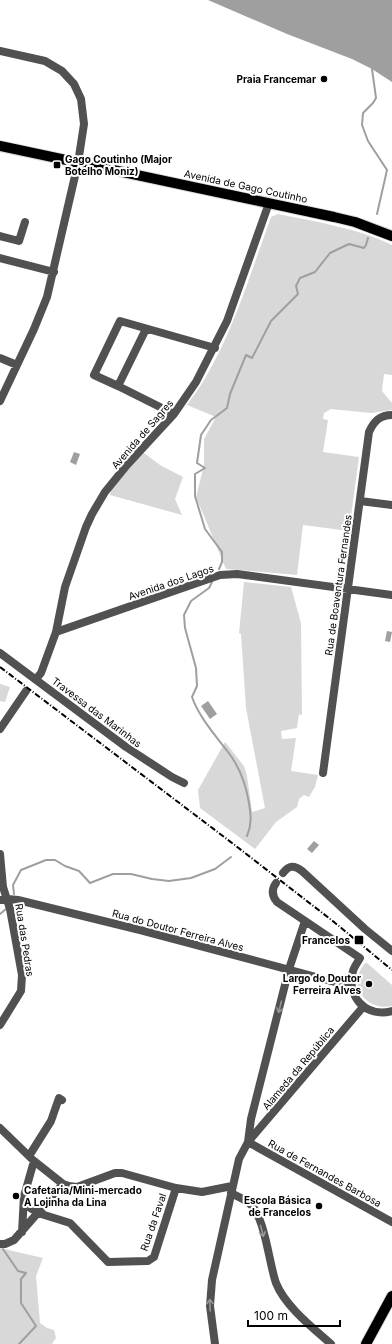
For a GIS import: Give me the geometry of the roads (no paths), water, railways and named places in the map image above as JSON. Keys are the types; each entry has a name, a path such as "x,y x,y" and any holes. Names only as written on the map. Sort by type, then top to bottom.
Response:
{"main road":[{"name":"Avenida de Gago Coutinho","path":"0,146 355,222 392,236"},
{"path":"366,1344 392,1296"}],"street":[{"path":"0,51 45,61 62,71 74,84 81,99 84,124 78,163 47,297 0,400"},
{"name":"Avenida de Sagres","path":"36,679 41,673 56,632 65,587 92,514 106,492 127,465 174,414 196,382 215,348 227,321 269,203"},
{"path":"0,236 19,240 25,222"},
{"path":"0,258 54,272"},
{"path":"174,414 94,375 120,321 215,348"},
{"path":"118,386 146,329"},
{"path":"0,358 17,365"},
{"name":"Rua de Boaventura Fernandes","path":"323,773 369,432 372,424 379,418 386,415 392,415"},
{"path":"360,501 392,505"},
{"name":"Avenida dos Lagos","path":"56,632 220,575 236,574 392,595"},
{"name":"Travessa das Marinhas","path":"0,653 126,747 172,777 184,783"},
{"path":"0,729 26,692"},
{"name":"Rua das Pedras","path":"0,854 4,899 22,975 21,991 0,1025"},
{"path":"283,873 290,867 294,866 302,871 392,951"},
{"path":"276,883 273,889 273,898 277,902 360,958 353,970 351,985 354,996 363,1007 374,1012 384,1013 392,1011"},
{"name":"Rua do Doutor Ferreira Alves","path":"4,899 140,930 346,985 351,985"},
{"path":"215,1344 210,1306 212,1280 231,1189 239,1159 248,1142 251,1119 289,969 305,920"},
{"name":"Alameda da República","path":"248,1142 363,1007"},
{"path":"22,1232 24,1196 31,1158 51,1121 59,1098 62,1100"},
{"path":"0,1128 31,1158 63,1184 69,1186 77,1187 115,1173 122,1173 176,1188 202,1192 231,1189 250,1203 258,1215 276,1284 292,1308 331,1344"},
{"name":"Rua de Fernandes Barbosa","path":"248,1142 392,1222"},
{"path":"0,1244 5,1244 14,1240 63,1184"},
{"name":"Rua da Faval","path":"24,1204 38,1213 70,1223 108,1262 148,1261 154,1257 176,1188"}],"waterway":[{"path":"372,69 376,98 363,113 362,125 368,141 387,170 377,214"},
{"path":"219,569 222,562 222,552 205,529 195,496 195,474 205,468 197,463 201,435 211,420 227,408 230,394 246,355 252,358 271,321 298,294 296,286 300,278 315,272 330,253 349,244 364,248 368,238"},
{"path":"212,582 209,588 191,601 184,615 185,628 196,668 197,686 192,697 203,719 232,757 242,776 248,796 251,820 247,836"},
{"path":"14,894 13,885 21,870 46,860 55,860 65,866 79,871 90,883 113,874 131,874 169,881 191,878 215,869 231,857"},
{"path":"0,914 6,909"},
{"path":"3,1249 18,1271 26,1273 21,1279 21,1303 36,1326 19,1344"}],"railway":[{"path":"0,667 236,846 334,922 392,970"}],"place":[{"name":"Praia Francemar","path":"324,79"},
{"name":"Gago Coutinho (Major Botelho Moniz)","path":"57,165"},
{"name":"Francelos","path":"359,940"},
{"name":"Largo do Doutor Ferreira Alves","path":"369,984"},
{"name":"Cafetaria/Mini-mercado A Lojinha da Lina","path":"16,1196"},
{"name":"Escola Básica de Francelos","path":"319,1206"}]}
